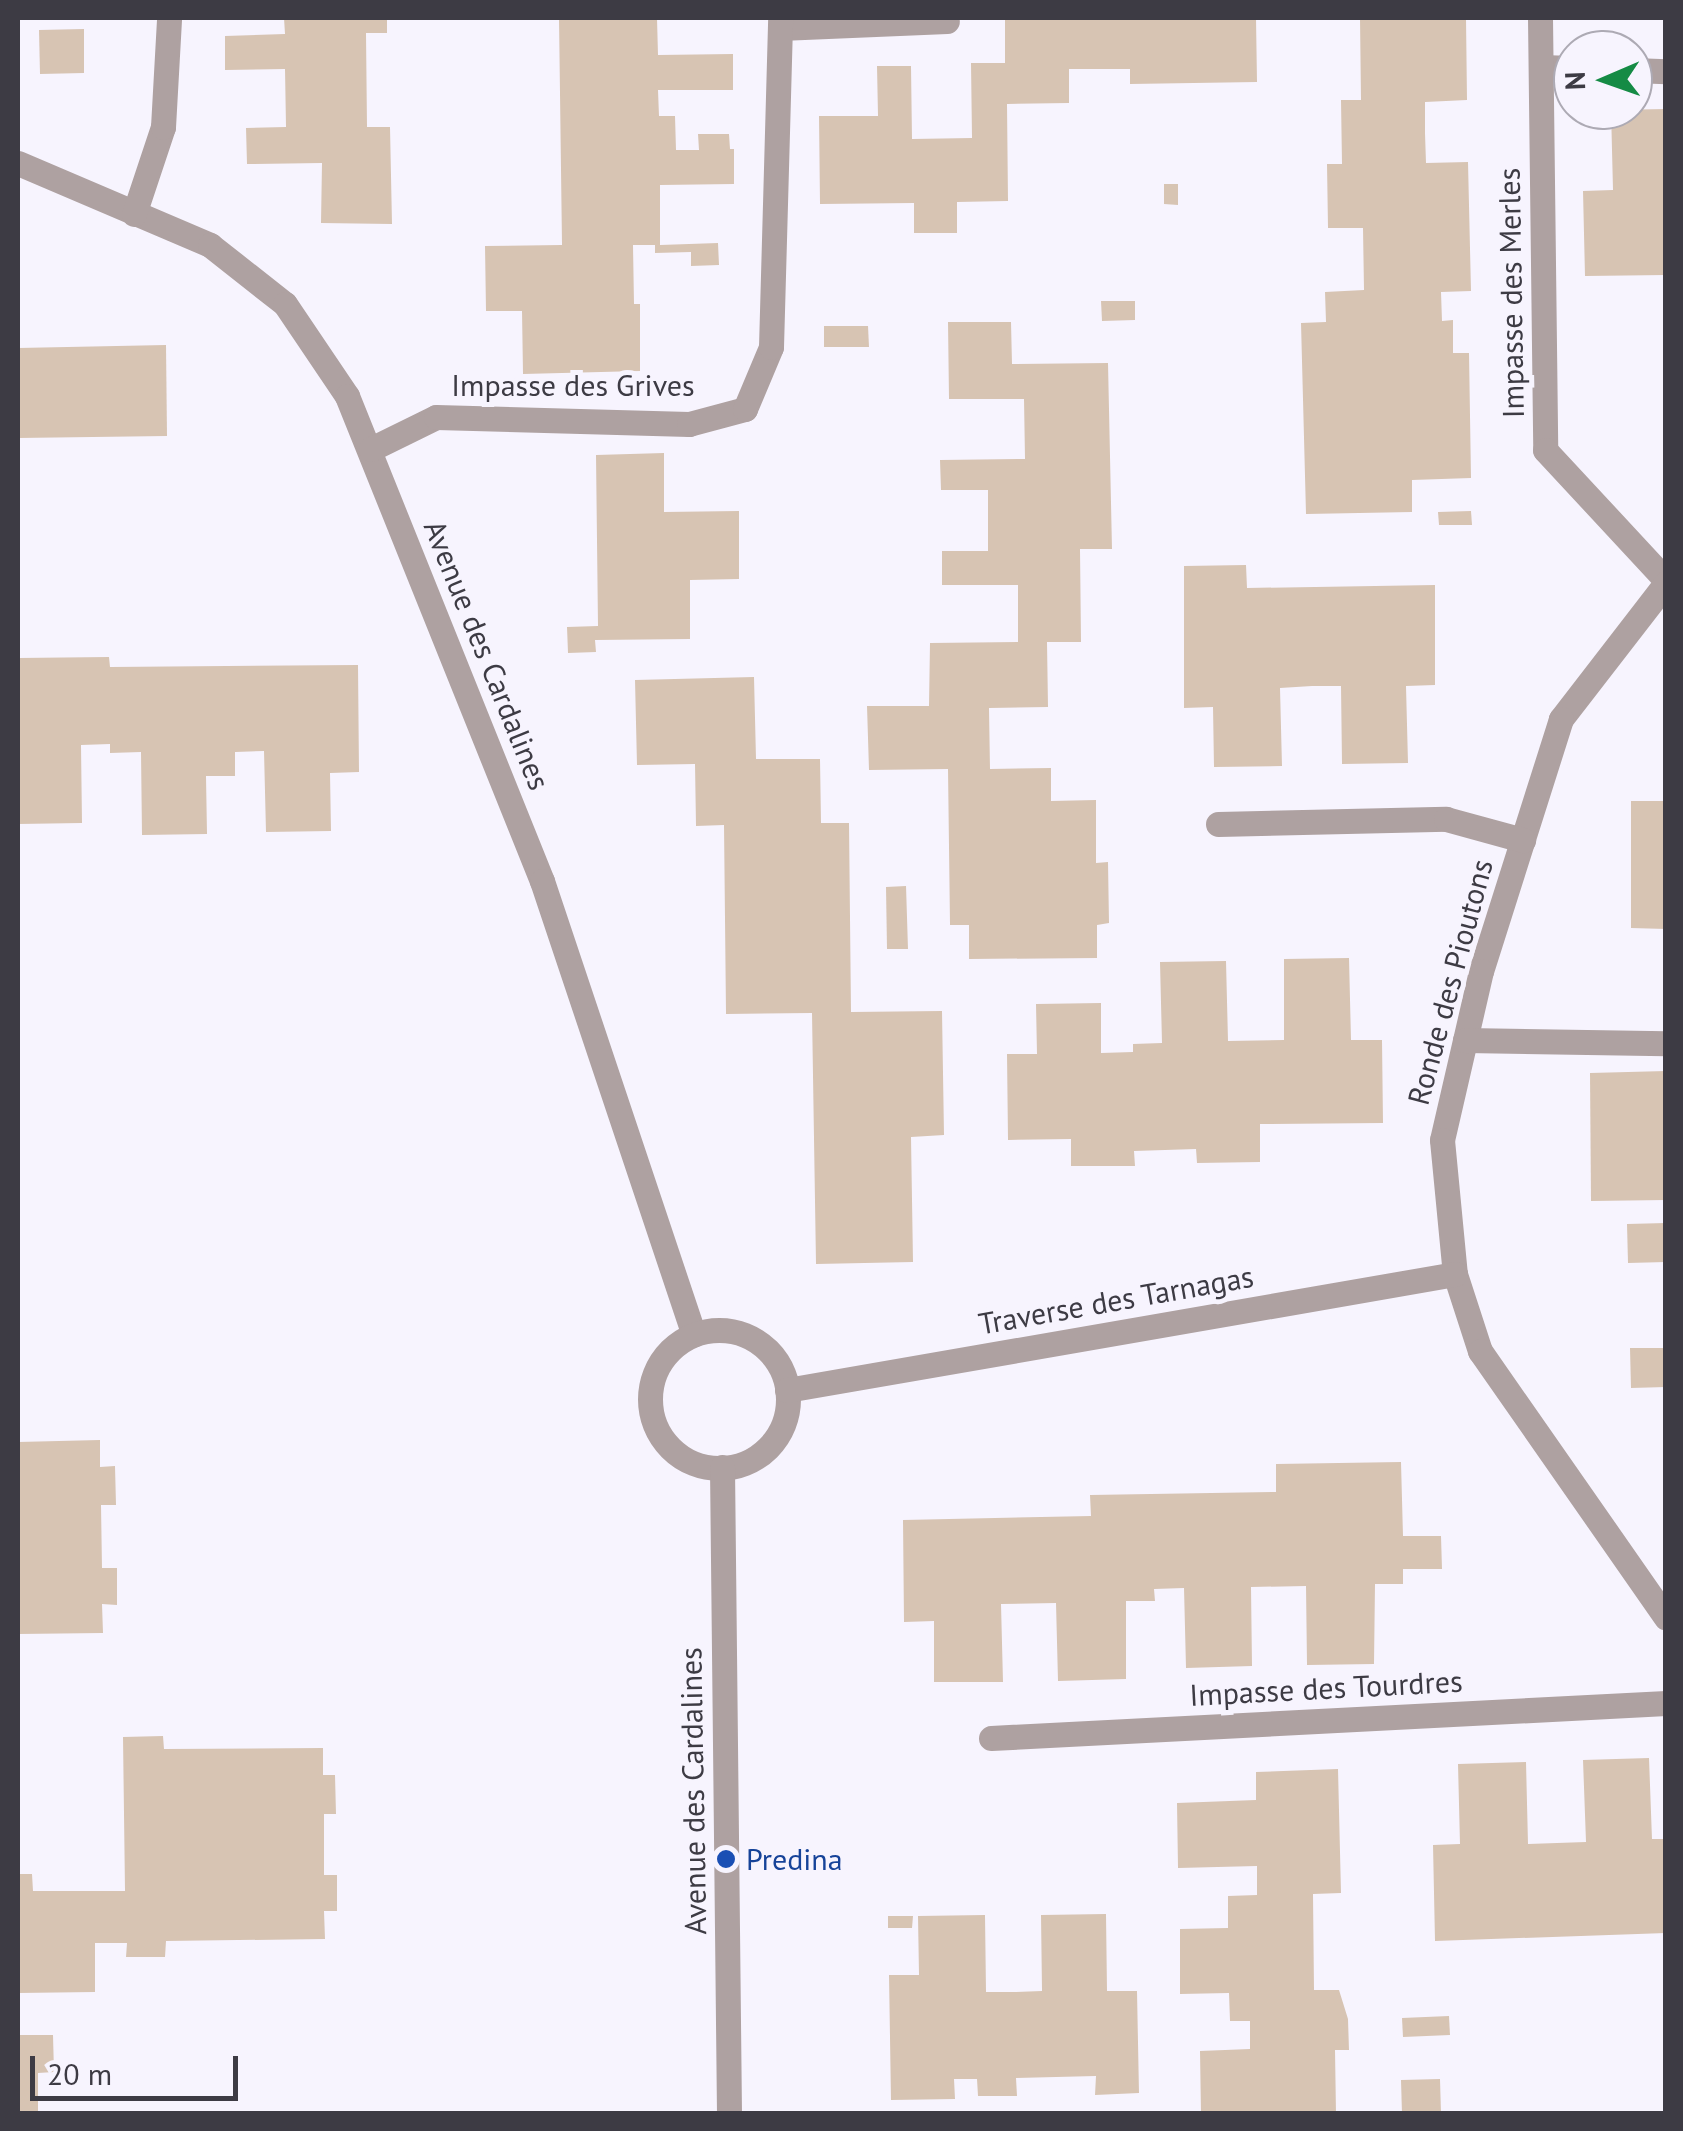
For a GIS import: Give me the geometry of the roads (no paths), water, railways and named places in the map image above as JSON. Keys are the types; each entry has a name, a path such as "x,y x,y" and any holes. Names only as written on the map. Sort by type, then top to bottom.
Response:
{"street":[{"path":"134,214 163,126 169,18"},
{"name":"Impasse des Merles","path":"1540,18 1545,450 1666,581"},
{"path":"780,23 947,20"},
{"name":"Impasse des Grives","path":"371,448 436,417 689,424 744,409 771,347 780,23"},
{"path":"1541,67 1553,67"},
{"name":"Avenue des Cardalines","path":"18,163 210,245 285,304 347,396 542,881 694,1334"},
{"name":"Ronde des Pioutons","path":"1666,581 1561,719 1480,971 1442,1140 1456,1274 1480,1351 1666,1618"},
{"path":"1218,824 1446,819 1523,840"},
{"path":"1464,1040 1666,1043"},
{"name":"Traverse des Tarnagas","path":"787,1390 1456,1274"},
{"path":"715,1329 754,1339 782,1370 787,1390 786,1414 770,1443 744,1463 722,1468 701,1466 666,1444 650,1406 650,1388 665,1355 694,1334 715,1329"},
{"name":"Avenue des Cardalines","path":"722,1468 730,2114"},
{"name":"Impasse des Tourdres","path":"991,1738 1666,1703"}],"place":[{"name":"Predina","path":"726,1859"}]}
